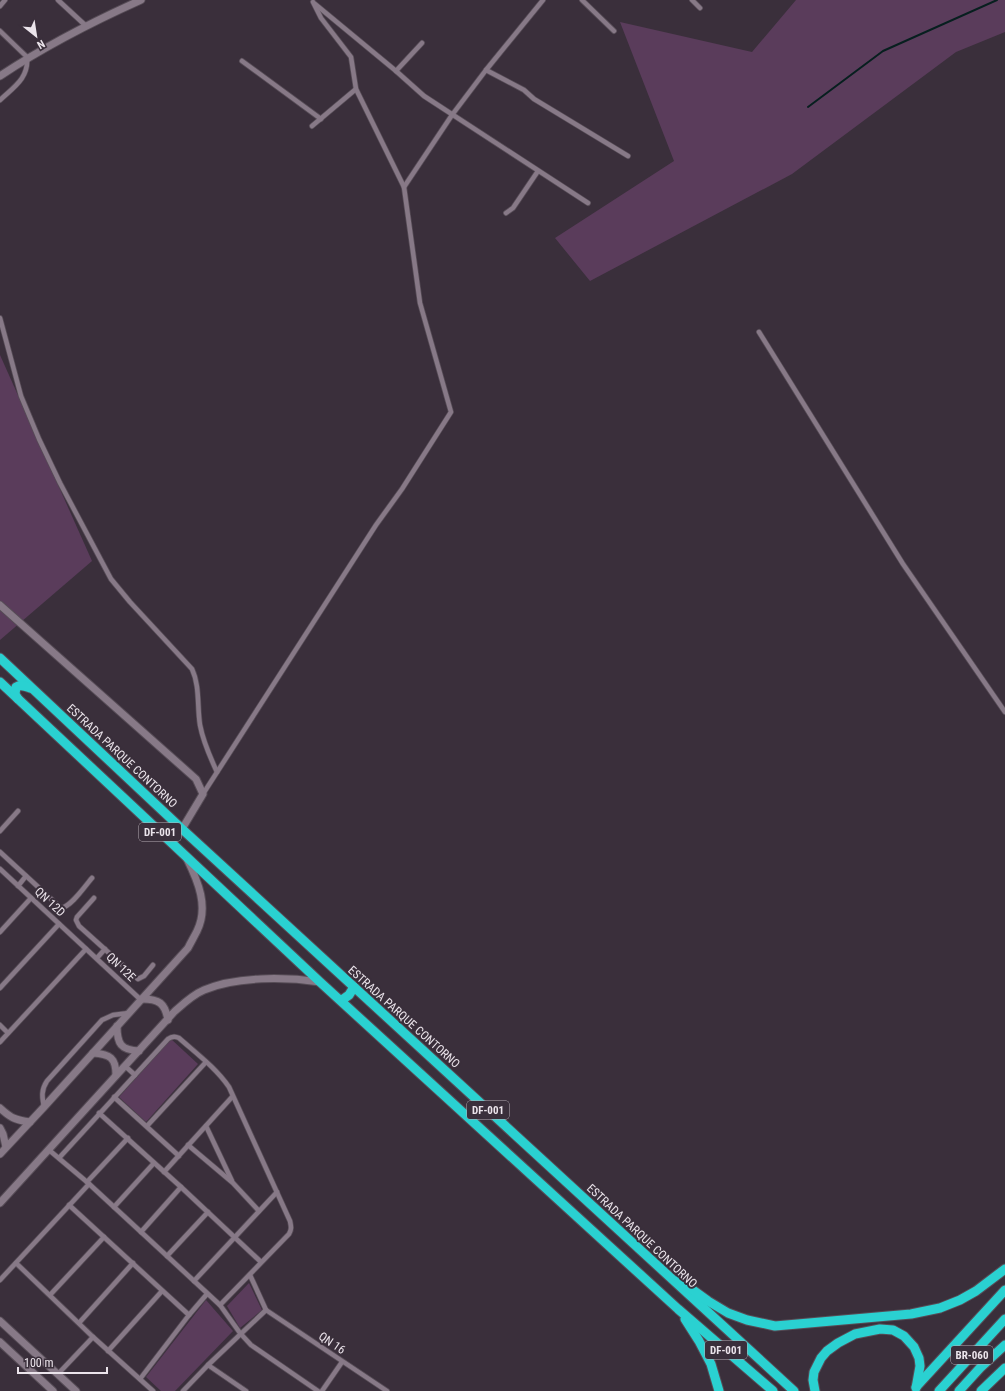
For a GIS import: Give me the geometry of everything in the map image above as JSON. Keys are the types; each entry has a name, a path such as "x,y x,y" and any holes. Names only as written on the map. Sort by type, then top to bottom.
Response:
{"highway":[{"name":"ESTRADA PARQUE CONTORNO","path":"0,658 182,829 794,1391"},
{"name":"DF-001","path":"0,682 320,982 342,1000 678,1309 774,1391"},
{"path":"19,701 15,694 16,687 19,685 32,689"},
{"path":"342,1000 349,995 354,987"},
{"path":"639,1250 708,1301 728,1313 747,1320 775,1326 911,1314 940,1308 960,1300 976,1291 1005,1269"},
{"path":"914,1389 1005,1290"},
{"path":"678,1309 711,1364 719,1391"},
{"name":"BR-060","path":"939,1391 1005,1319"},
{"path":"816,1391 813,1380 814,1372 821,1358 827,1351 855,1334 880,1329 893,1330 904,1336 914,1348 919,1358 920,1366 914,1389"},
{"name":"BR-060","path":"959,1391 980,1368 1005,1345"},
{"path":"981,1391 1005,1368"}],"main road":[{"path":"0,76 27,58 85,26 141,0"},
{"path":"0,605 196,779 204,794 182,829"},
{"path":"0,1154 188,948 198,930 201,918 202,900 197,880 186,856"},
{"path":"0,1203 3,1196 49,1150 181,1005 192,996 220,985 242,981 274,978 303,979 320,982"},
{"path":"141,1000 158,1001 166,1011 168,1020"},
{"path":"117,1026 118,1041 122,1046 126,1049 139,1051"},
{"path":"93,1053 104,1054 110,1057 114,1061 116,1075"},
{"path":"0,1108 10,1117 30,1122"},
{"path":"0,1128 6,1147"},
{"path":"0,1321 76,1391"},
{"path":"0,1342 53,1391"}],"street":[{"path":"0,6 5,0"},
{"path":"58,0 85,26"},
{"path":"404,187 452,115 486,70 543,0"},
{"path":"582,0 614,31"},
{"path":"692,0 700,8"},
{"path":"312,1 424,96 588,203"},
{"path":"204,794 451,412 420,303 404,187 356,89 350,57 321,18 312,1"},
{"path":"0,31 27,58 27,71 18,84 0,100"},
{"path":"396,71 422,43"},
{"path":"242,61 321,119"},
{"path":"486,70 524,90 534,99 628,156"},
{"path":"312,126 356,89"},
{"path":"506,212 513,208 538,171"},
{"path":"0,318 21,396 39,439 60,483 111,579 130,602 192,669 196,678 200,726 207,750 217,772"},
{"path":"758,332 899,558 1005,712"},
{"path":"0,831 18,811"},
{"path":"0,852 59,907 63,908 70,903 92,878"},
{"name":"QN 12D","path":"0,869 86,949"},
{"path":"18,886 26,876"},
{"path":"0,932 31,898"},
{"path":"94,898 76,917 79,926 138,978 144,976 153,965"},
{"path":"0,921 5,926"},
{"path":"0,988 59,924"},
{"path":"0,1042 86,949"},
{"name":"QN 12E","path":"86,949 141,1000"},
{"path":"97,958 105,949"},
{"path":"44,1107 42,1093 43,1086 102,1020 113,1015 129,1013"},
{"path":"0,1025 8,1033"},
{"path":"59,1158 99,1113 171,1037 175,1036 179,1038 206,1062 229,1087 232,1097 290,1221 291,1230 220,1305"},
{"path":"147,1126 206,1062"},
{"path":"125,1066 135,1075"},
{"path":"164,1172 232,1097"},
{"path":"114,1098 179,1156"},
{"path":"99,1113 182,1187 261,1262"},
{"path":"206,1126 233,1183"},
{"path":"0,1280 128,1138"},
{"path":"188,1145 233,1183 259,1211"},
{"path":"49,1150 88,1183 220,1305 240,1333 251,1345 318,1391"},
{"path":"114,1207 154,1163"},
{"path":"141,1232 182,1187"},
{"path":"194,1282 277,1192"},
{"path":"69,1205 189,1315"},
{"path":"167,1256 208,1212"},
{"path":"50,1296 104,1237"},
{"path":"16,1263 93,1337 153,1391"},
{"path":"78,1322 133,1263"},
{"path":"183,1391 240,1333 266,1310 250,1275"},
{"path":"108,1350 162,1291"},
{"path":"140,1379 207,1294"},
{"name":"QN 16","path":"266,1310 387,1391"},
{"path":"58,1374 93,1337"},
{"path":"322,1391 342,1362"},
{"path":"208,1365 239,1389 246,1391"}],"shaded area":[{"path":"796,0 1005,0 1005,32 956,52 792,174 590,281 555,238 674,161 620,22 752,52"},
{"path":"0,355 92,561 0,640"},
{"path":"171,1039 198,1064 146,1122 119,1097"},
{"path":"249,1283 262,1310 240,1328 227,1306"},
{"path":"206,1300 233,1331 175,1391 161,1391 146,1377"}],"waterway":[{"path":"808,107 883,51 997,0"}]}
